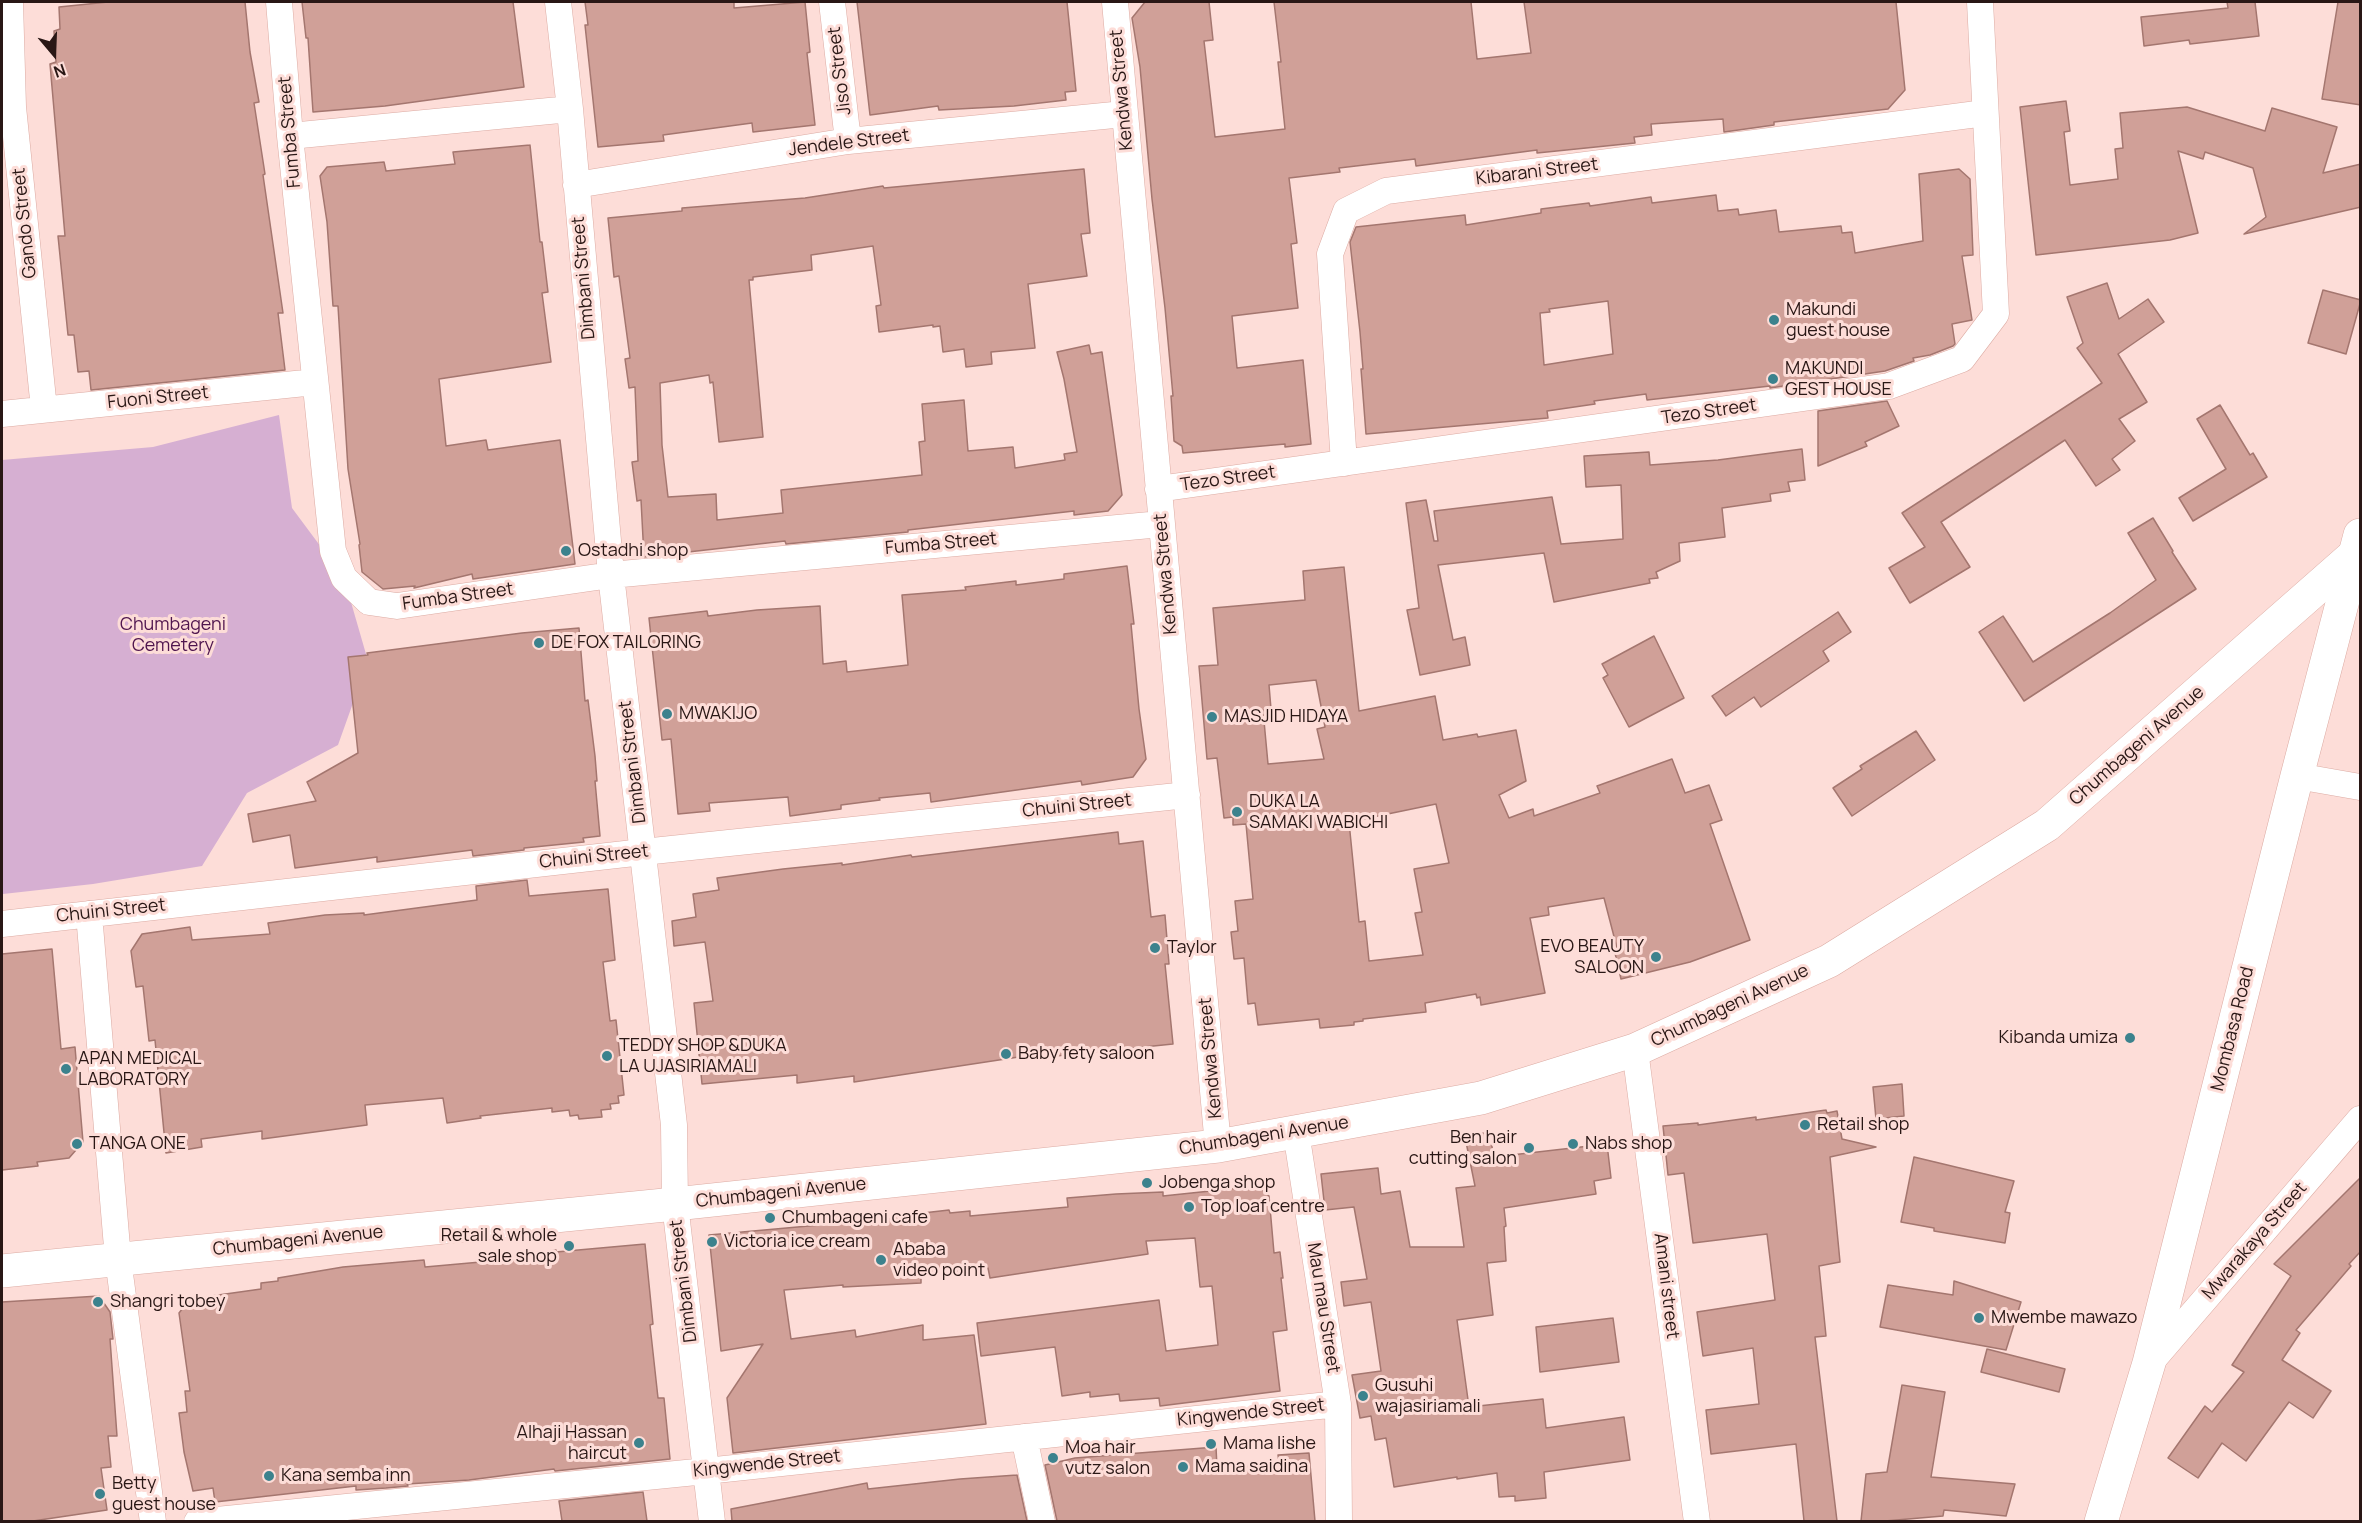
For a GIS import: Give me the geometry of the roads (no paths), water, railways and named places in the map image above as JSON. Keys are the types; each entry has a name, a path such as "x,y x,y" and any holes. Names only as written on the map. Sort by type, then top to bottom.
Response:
{"main road":[{"name":"Mombasa Road","path":"2101,1521 2150,1363 2297,776 2358,547"},
{"name":"Chumbageni Avenue","path":"2,1271 675,1204 1218,1146 1482,1098 1635,1050 1829,961 2047,825 2358,547"}],"street":[{"name":"Gando Street","path":"10,2 7,108 44,409"},
{"name":"Fumba Street","path":"279,2 290,136 333,551 344,578 369,602 397,606 611,575 1161,524"},
{"name":"Dimbani Street","path":"558,2 570,109 611,575 674,1125 675,1204 712,1521"},
{"name":"Jiso Street","path":"832,2 848,141"},
{"name":"Kendwa Street","path":"1115,2 1218,1146"},
{"name":"Tezo Street","path":"1158,489 1889,386 1962,359 1996,314 1980,2"},
{"path":"290,136 570,109"},
{"name":"Kibarani Street","path":"1344,463 1330,254 1346,211 1386,191 1986,113"},
{"name":"Jendele Street","path":"576,185 848,141 1124,114"},
{"name":"Fuoni Street","path":"2,414 315,382"},
{"path":"2297,776 2361,787"},
{"name":"Chuini Street","path":"2,924 643,852 1187,795"},
{"path":"89,914 118,1259 153,1521"},
{"name":"Amani street","path":"1635,1050 1697,1521"},
{"name":"Mwarakaya Street","path":"2150,1363 2361,1119"},
{"name":"Mau mau Street","path":"1296,1132 1338,1404 1339,1521"},
{"name":"Kingwende Street","path":"196,1521 706,1471 1338,1404"},
{"path":"1024,1437 1042,1521"}],"place":[{"name":"Makundi guest house","path":"1774,320"},
{"name":"MAKUNDI GEST HOUSE","path":"1773,379"},
{"name":"Ostadhi shop","path":"566,551"},
{"name":"DE FOX TAILORING","path":"539,643"},
{"name":"MWAKIJO","path":"667,714"},
{"name":"MASJID HIDAYA","path":"1212,717"},
{"name":"DUKA LA SAMAKI WABICHI","path":"1237,812"},
{"name":"Taylor","path":"1155,948"},
{"name":"EVO BEAUTY SALOON","path":"1656,957"},
{"name":"Kibanda umiza","path":"2130,1038"},
{"name":"Baby fety saloon","path":"1006,1054"},
{"name":"TEDDY SHOP &DUKA LA UJASIRIAMALI","path":"607,1056"},
{"name":"APAN MEDICAL LABORATORY","path":"66,1069"},
{"name":"Retail shop","path":"1805,1125"},
{"name":"TANGA ONE","path":"77,1144"},
{"name":"Nabs shop","path":"1573,1144"},
{"name":"Ben hair cutting salon","path":"1529,1148"},
{"name":"Jobenga shop","path":"1147,1183"},
{"name":"Top loaf centre","path":"1189,1207"},
{"name":"Chumbageni cafe","path":"770,1218"},
{"name":"Victoria ice cream","path":"712,1242"},
{"name":"Retail & whole sale shop","path":"569,1246"},
{"name":"Ababa video point","path":"881,1260"},
{"name":"Shangri tobey","path":"98,1302"},
{"name":"Mwembe mawazo","path":"1979,1318"},
{"name":"Gusuhi wajasiriamali","path":"1363,1396"},
{"name":"Alhaji Hassan haircut","path":"639,1443"},
{"name":"Mama lishe","path":"1211,1444"},
{"name":"Moa hair vutz salon","path":"1053,1458"},
{"name":"Mama saidina","path":"1183,1467"},
{"name":"Kana semba inn","path":"269,1476"},
{"name":"Betty guest house","path":"100,1494"}],"park label":[{"name":"Chumbageni Cemetery","path":"173,635"}]}
